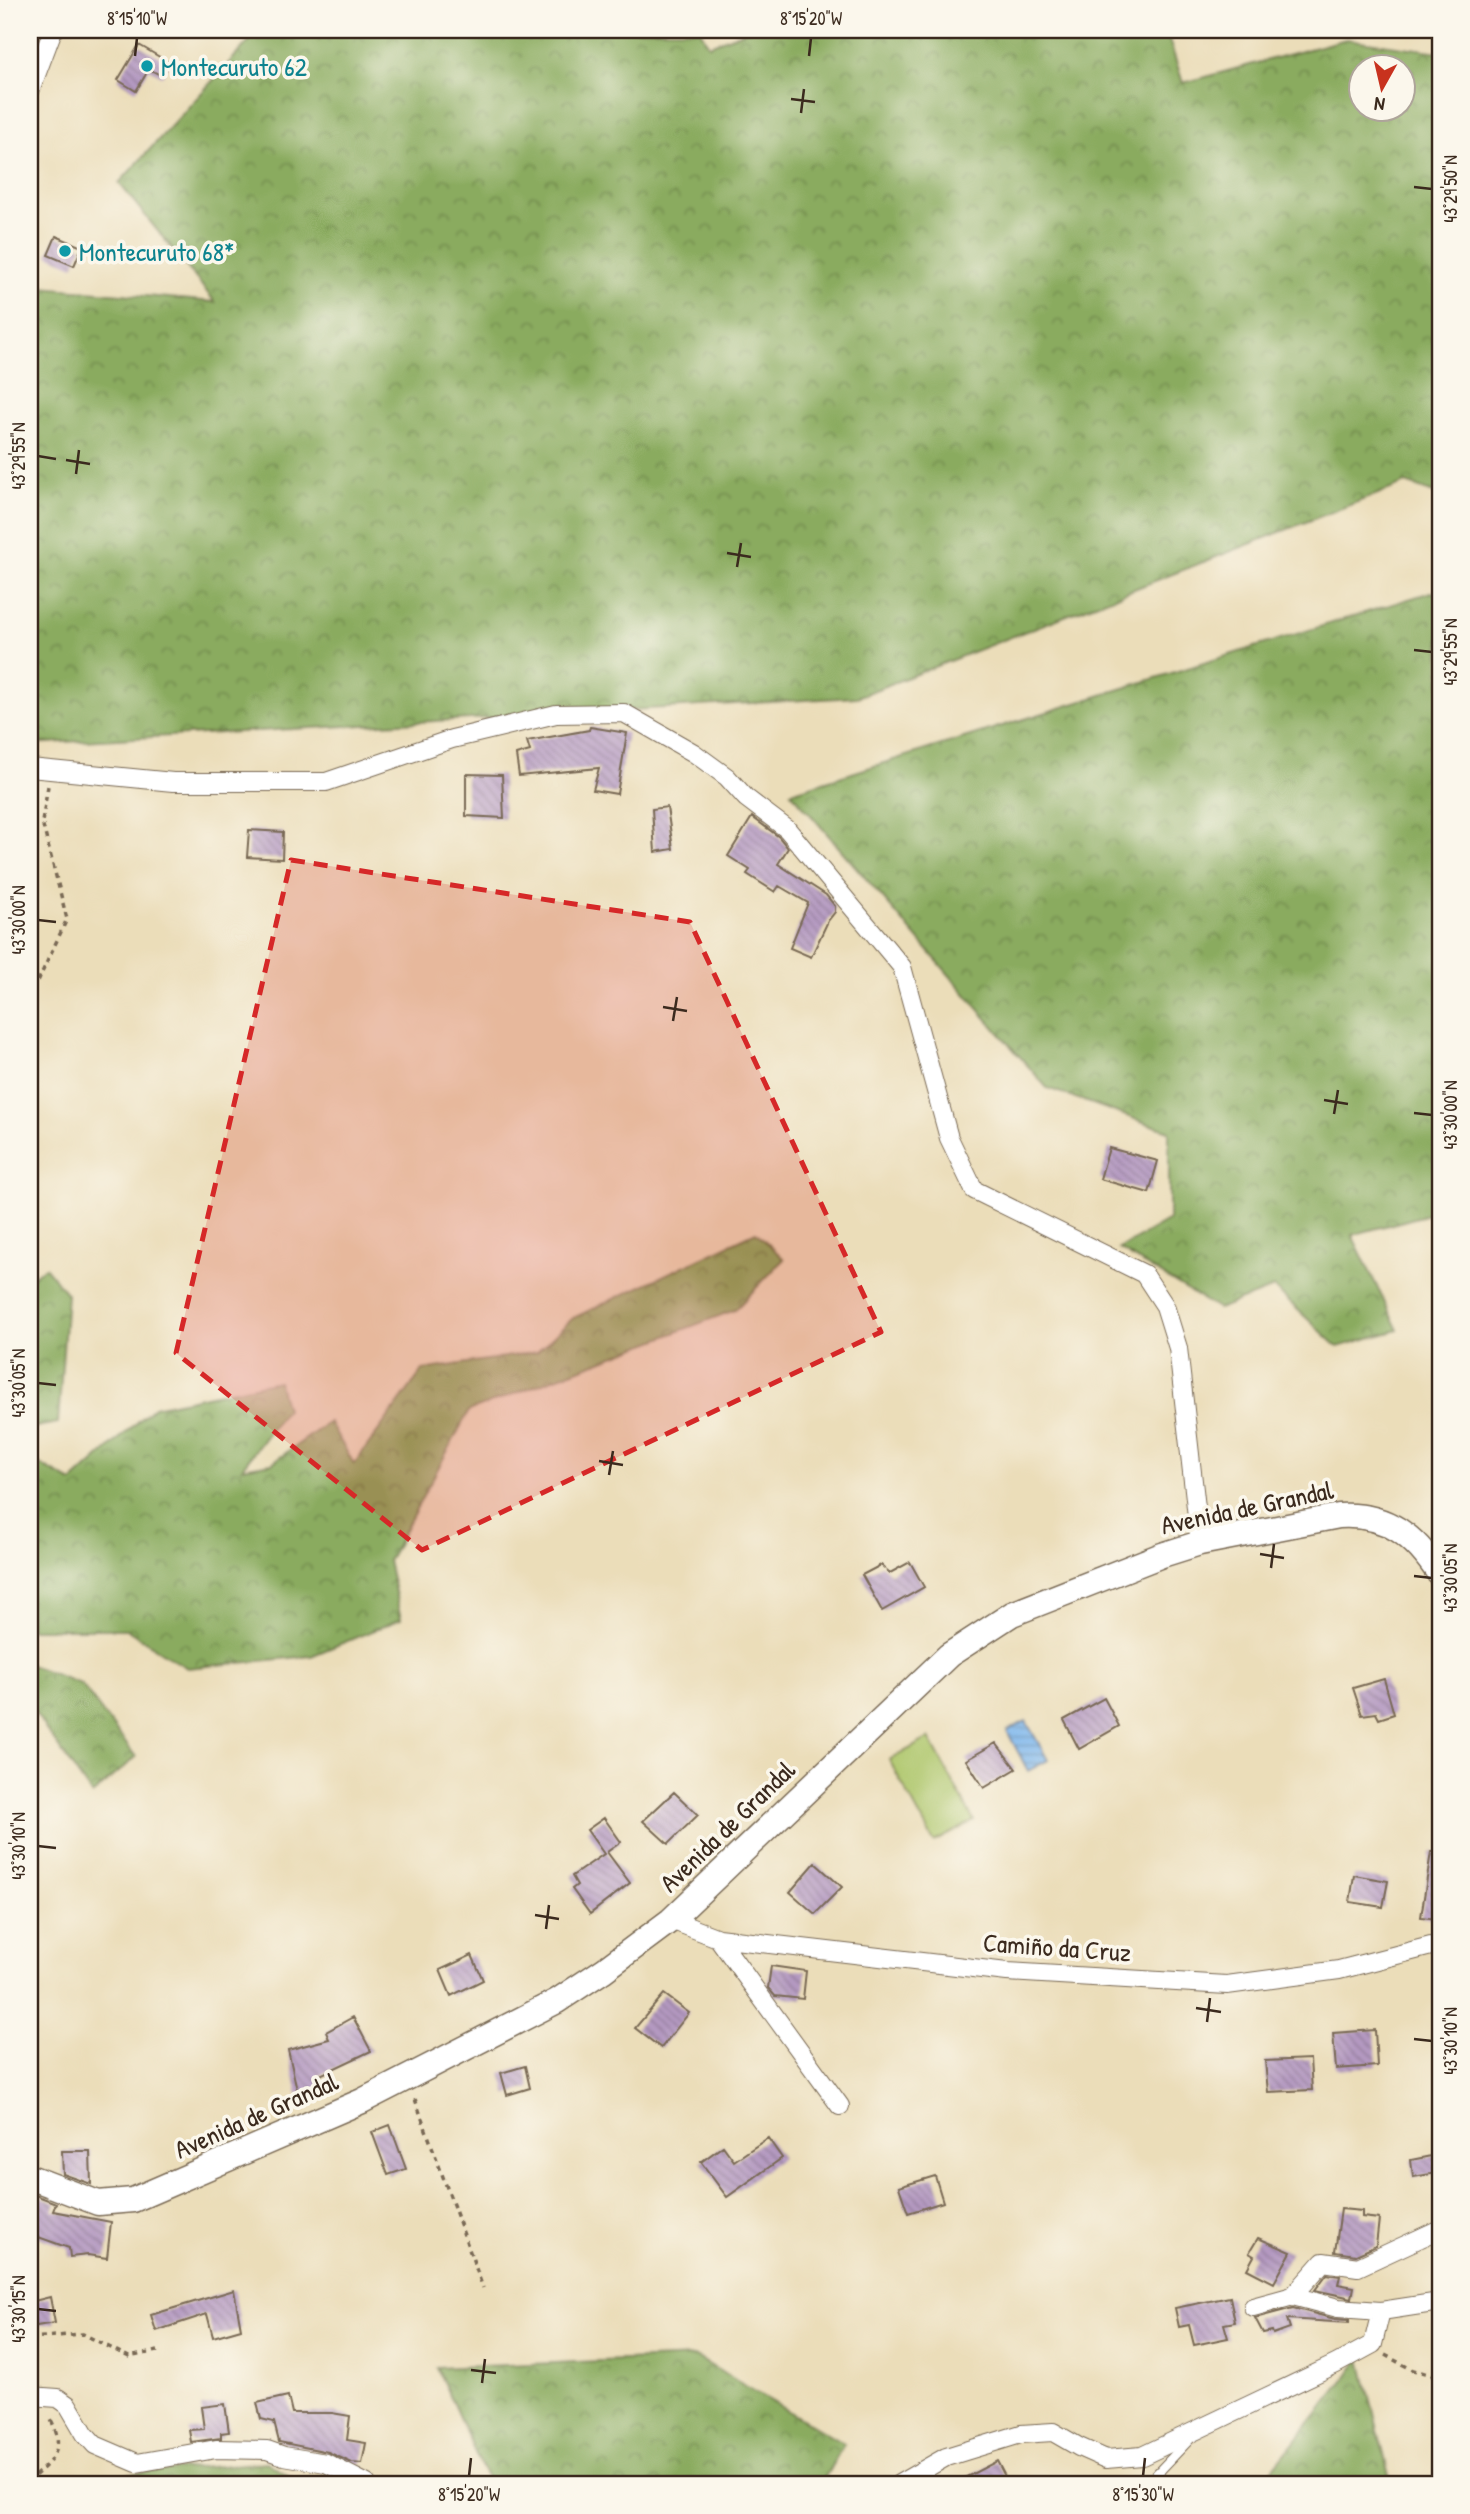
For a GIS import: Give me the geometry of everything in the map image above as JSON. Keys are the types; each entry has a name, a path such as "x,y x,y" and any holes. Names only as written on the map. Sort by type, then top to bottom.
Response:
{"street":[{"path":"30,91 53,30"},
{"path":"30,768 173,782 326,782 452,739 556,714 625,713 694,753 727,777 746,797 787,829 902,967 949,1138 974,1190 1144,1274 1165,1306 1178,1348 1200,1543"},
{"name":"Avenida de Grandal","path":"30,2177 98,2203 132,2200 362,2101 557,2001 671,1920 959,1648 1012,1615 1162,1555 1200,1543 1321,1518 1359,1514 1374,1517 1398,1529 1416,1544 1440,1575"},
{"name":"Camiño da Cruz","path":"671,1920 718,1938 1007,1972 1227,1985 1339,1970 1440,1947"},
{"path":"718,1938 840,2106"},
{"path":"1293,2296 1323,2262 1358,2267 1440,2229"},
{"path":"1252,2307 1293,2296 1338,2308 1381,2311 1440,2302"},
{"path":"899,2484 946,2457 1021,2434 1053,2432 1106,2459 1142,2456 1373,2344 1381,2311"},
{"path":"37,2396 58,2398 68,2404 85,2434 95,2445 137,2463 242,2447 326,2463 367,2484"}],"lane":[{"path":"1147,2484 1200,2429"}],"path":[{"path":"38,981 67,919 43,822 51,771"},
{"path":"407,2077 483,2288"},
{"path":"30,2338 83,2334 129,2357 158,2351"},
{"path":"1373,2344 1401,2364 1440,2377"},
{"path":"32,2484 31,2479 48,2464 58,2443 57,2431 37,2396"}],"highlighted area":[{"path":"291,860 690,922 881,1332 422,1550 176,1353"}],"green space":[{"path":"259,30 700,30 709,45 749,30 1166,30 1183,83 1346,39 1440,52 1440,495 1406,483 857,697 30,744 30,286 215,302 119,183"},
{"path":"1431,592 1440,594 1440,1211 1352,1235 1398,1330 1338,1347 1274,1288 1218,1309 1119,1249 1169,1220 1169,1131 1047,1088 791,792"},
{"path":"756,1232 784,1259 735,1310 469,1411 388,1561 401,1619 311,1656 187,1668 126,1629 30,1629 30,1459 72,1482 154,1407 278,1381 286,1409 242,1468 272,1463 329,1422 354,1464 423,1370 537,1352 573,1318"},
{"path":"45,1267 67,1294 58,1423 30,1428 30,1279"},
{"path":"30,1665 81,1684 136,1757 92,1795 30,1706"},
{"path":"929,1738 974,1821 934,1842 889,1760"},
{"path":"696,2357 844,2444 821,2484 489,2484 437,2368"},
{"path":"1361,2359 1391,2484 1261,2484"},
{"path":"267,2462 301,2484 67,2484 68,2479"}],"water":[{"path":"1026,1721 1048,1760 1028,1771 1007,1731"}],"building":[{"name":"Montecuruto 62","path":"139,45 170,63 162,76 149,69 136,91 118,80"},
{"name":"Montecuruto 68*","path":"56,236 82,247 74,266 48,255"},
{"path":"590,727 627,733 617,794 593,790 599,768 519,776 516,755 530,751 527,741 589,730"},
{"path":"466,774 502,775 504,818 466,816"},
{"path":"667,807 673,849 655,852 652,809"},
{"path":"752,817 779,837 788,848 778,864 826,895 835,906 835,912 811,957 790,948 808,903 779,886 775,892 747,874 750,870 728,856"},
{"path":"249,830 283,832 282,859 247,857"},
{"path":"1109,1148 1158,1161 1149,1193 1100,1179"},
{"path":"910,1562 924,1587 882,1611 862,1575 881,1565 890,1573"},
{"path":"1384,1679 1394,1714 1379,1719 1376,1713 1362,1715 1353,1688"},
{"path":"1104,1698 1119,1726 1079,1749 1064,1720"},
{"path":"996,1743 1016,1769 984,1788 966,1760"},
{"path":"674,1792 698,1815 668,1844 643,1821"},
{"path":"604,1818 621,1842 607,1852 630,1883 590,1914 572,1889 577,1885 572,1876 604,1854 587,1830"},
{"path":"1431,1852 1440,1852 1440,1906 1436,1919 1421,1917"},
{"path":"815,1863 842,1887 815,1914 790,1892"},
{"path":"1354,1875 1388,1881 1383,1907 1350,1902"},
{"path":"472,1955 483,1980 451,1996 440,1970"},
{"path":"771,1966 806,1971 803,1999 775,1996 768,1988"},
{"path":"664,1994 689,2013 661,2048 635,2028"},
{"path":"353,2017 371,2051 318,2076 322,2090 298,2094 288,2050 329,2039 326,2032"},
{"path":"1375,2030 1377,2066 1336,2069 1333,2033"},
{"path":"1310,2059 1312,2090 1268,2092 1265,2061"},
{"path":"525,2066 530,2088 507,2095 501,2073"},
{"path":"390,2125 406,2169 388,2175 372,2132"},
{"path":"768,2138 782,2158 727,2197 701,2162 723,2146 734,2161"},
{"path":"62,2151 90,2151 91,2184 63,2174"},
{"path":"1436,2155 1437,2173 1413,2177 1411,2160"},
{"path":"935,2176 943,2202 908,2213 899,2187"},
{"path":"30,2193 56,2203 53,2211 111,2222 107,2258 88,2255 70,2257 69,2248 30,2234"},
{"path":"1341,2209 1362,2211 1362,2217 1379,2219 1376,2246 1356,2255 1335,2252"},
{"path":"1258,2238 1291,2252 1274,2283 1247,2269 1254,2256 1249,2253"},
{"path":"1327,2274 1340,2276 1338,2284 1354,2287 1352,2298 1315,2290"},
{"path":"234,2290 241,2329 213,2337 207,2314 156,2331 151,2315"},
{"path":"50,2297 55,2323 30,2327 30,2302"},
{"path":"1230,2297 1235,2322 1224,2324 1228,2338 1194,2345 1189,2325 1179,2327 1175,2308"},
{"path":"1293,2308 1349,2320 1349,2323 1287,2319 1290,2328 1273,2334 1272,2331 1263,2333 1255,2318"},
{"path":"288,2396 292,2413 350,2416 347,2440 366,2443 362,2464 352,2463 328,2452 279,2442 274,2422 261,2419 257,2403"},
{"path":"225,2404 229,2432 221,2433 221,2438 191,2442 189,2430 204,2429 201,2407"},
{"path":"997,2461 1009,2484 953,2484"}],"place":[{"name":"Montecuruto 62","path":"147,66"},
{"name":"Montecuruto 68*","path":"65,251"}]}
